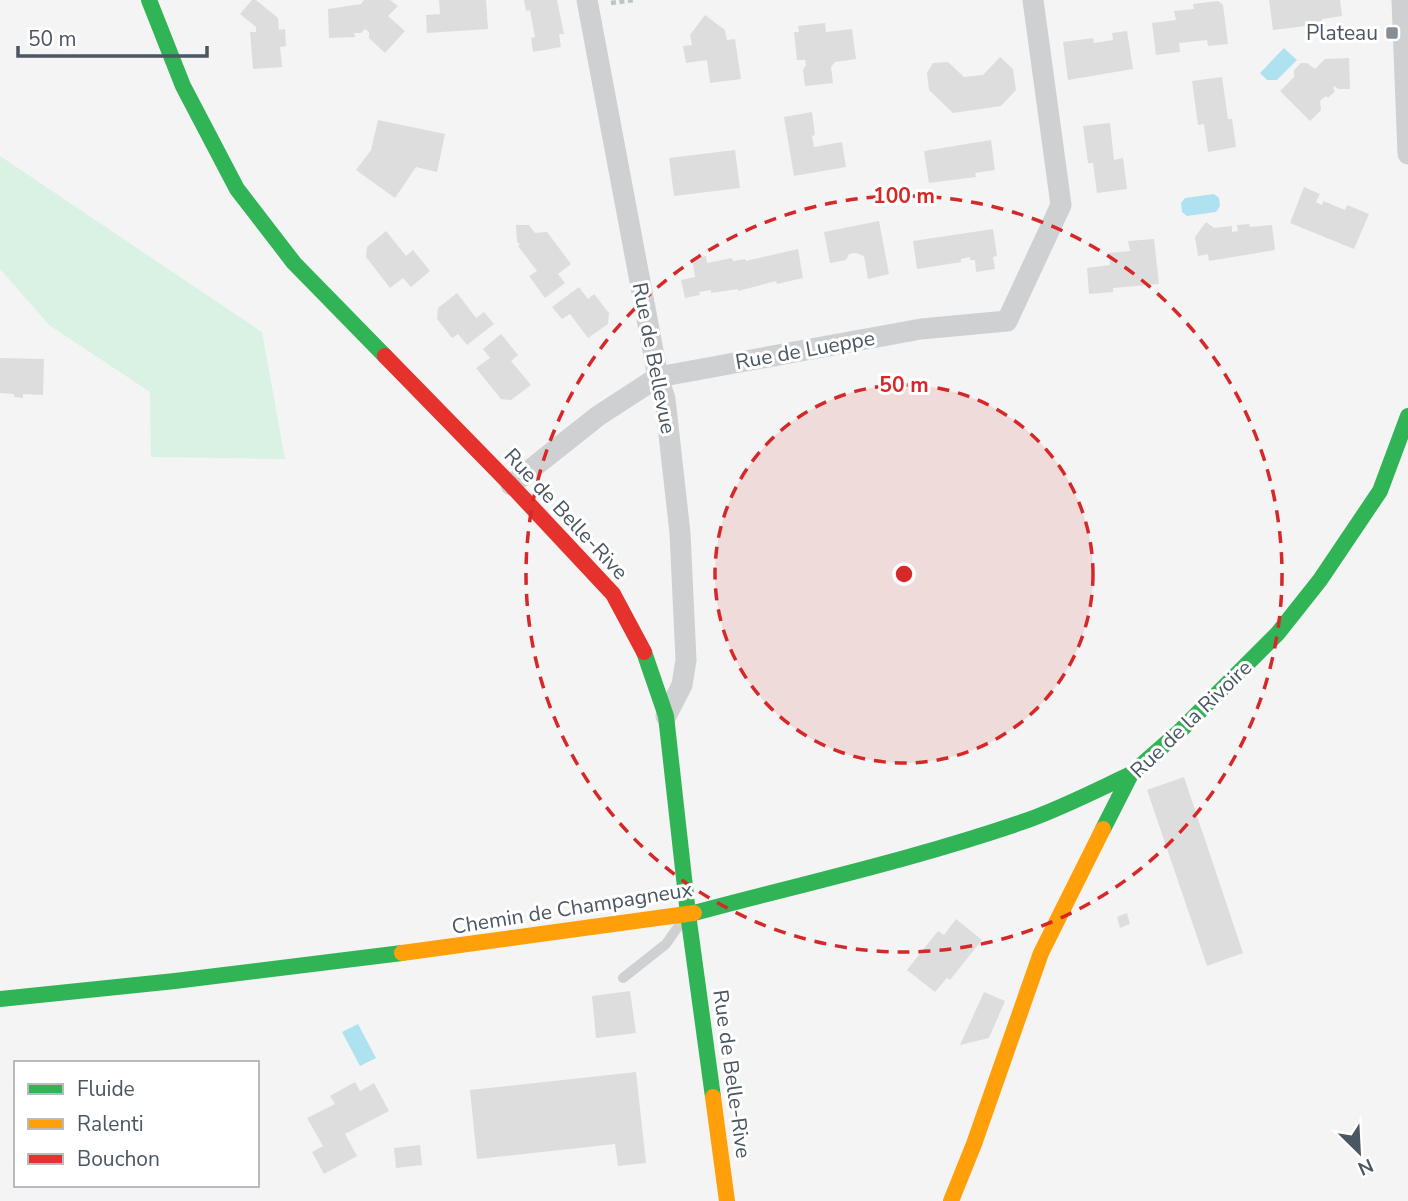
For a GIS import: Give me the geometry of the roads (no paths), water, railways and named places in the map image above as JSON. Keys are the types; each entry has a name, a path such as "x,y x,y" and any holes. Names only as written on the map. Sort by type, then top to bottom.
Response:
{"street":[{"name":"Rue de Belle-Rive","path":"149,0 183,86 237,188 294,263 511,485 613,594 643,650 666,716 688,914 727,1201"},
{"name":"Rue de Bellevue","path":"587,0 658,377 665,399 680,533 686,660 682,685 666,716"},
{"name":"Rue de Lueppe","path":"511,485 598,416 658,377 921,328 1007,321 1061,205 1033,0"},
{"path":"1402,0 1408,154"},
{"name":"Rue de la Rivoire","path":"951,1201 974,1144 1041,953 1131,774 1180,732 1278,634 1320,580 1380,491 1408,416"},
{"name":"Chemin de Champagneux","path":"0,999 413,953 688,914 938,849 1030,819 1131,774"}],"lane":[{"path":"623,978 666,944 688,914"}],"water":[{"path":"1284,48 1297,60 1277,80 1267,80 1260,73"},
{"path":"1214,194 1219,198 1220,206 1216,212 1187,216 1182,212 1181,203 1185,198"},
{"path":"358,1024 376,1058 360,1066 342,1032"}],"place":[{"name":"Plateau","path":"1392,33"}]}
